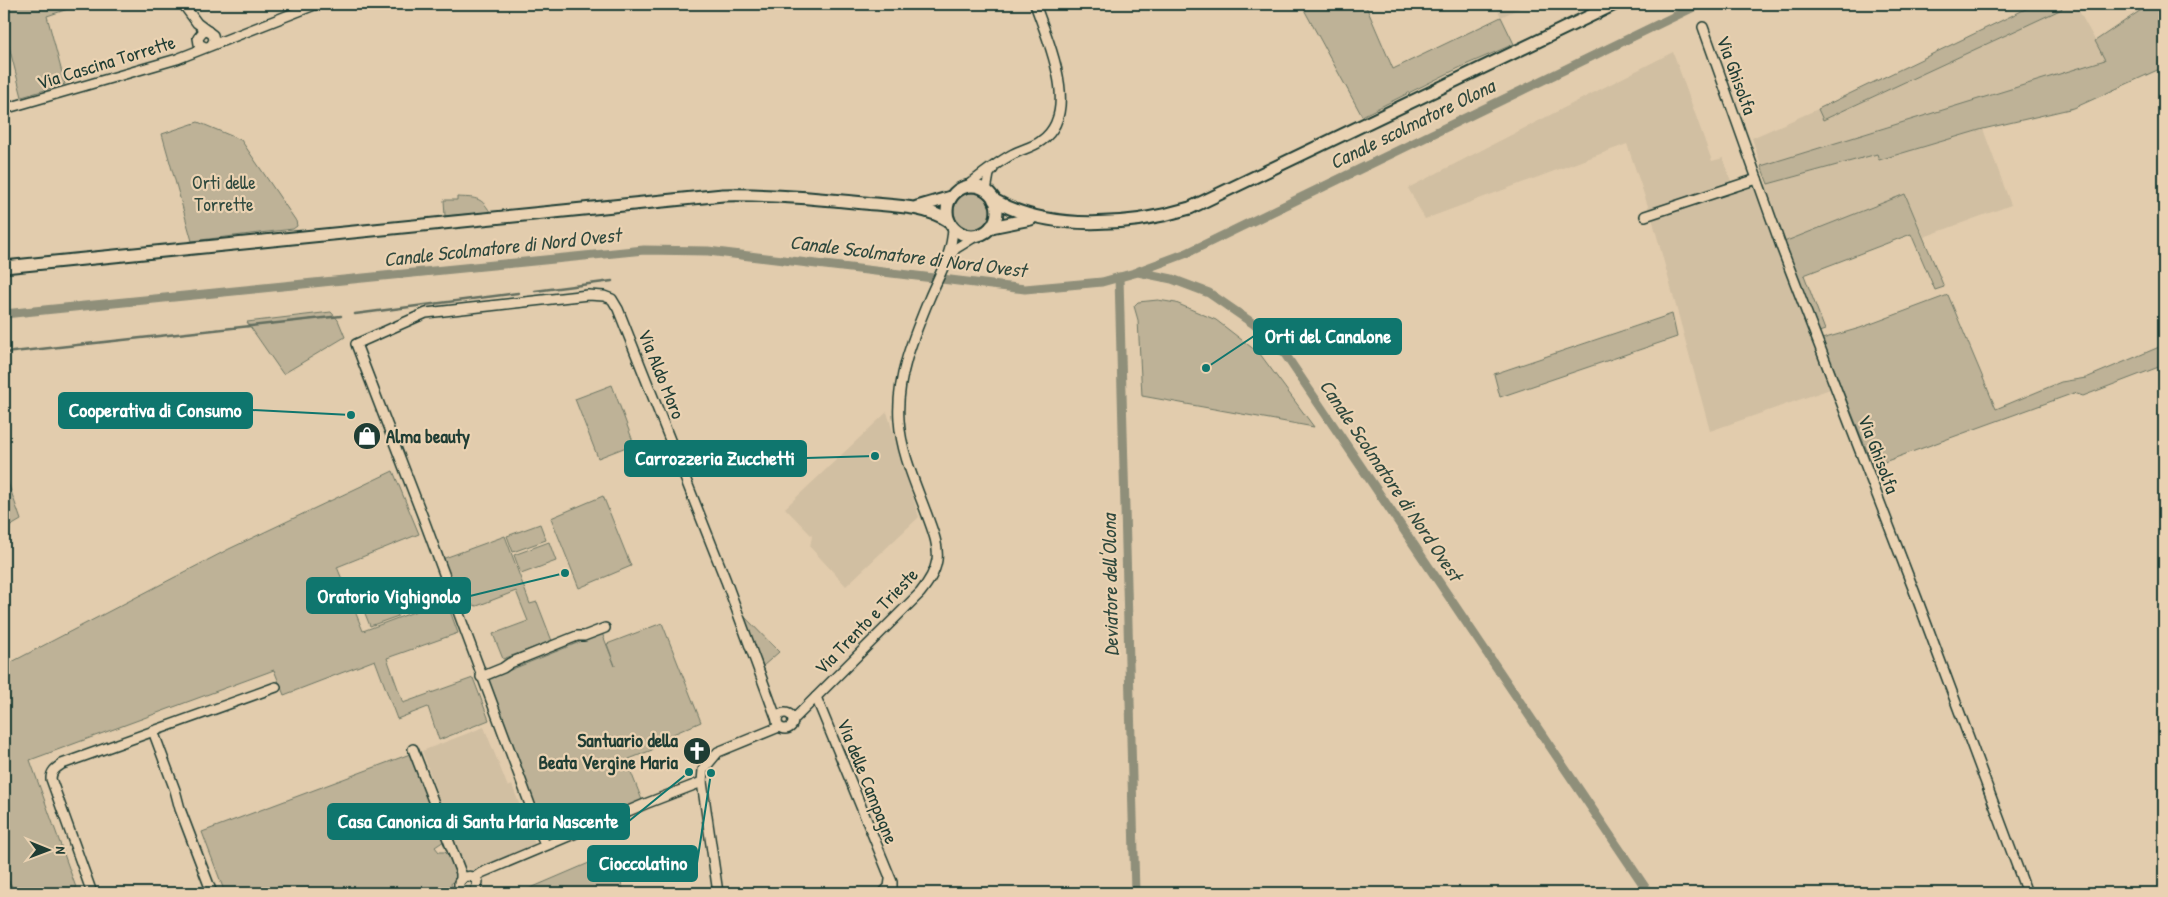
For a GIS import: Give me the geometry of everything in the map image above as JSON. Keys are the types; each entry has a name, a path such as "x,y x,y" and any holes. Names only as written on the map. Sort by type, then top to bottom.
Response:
{"main road":[{"path":"951,224 947,207 951,197 957,191 966,187 976,187 986,191 994,200 1010,210 1037,218 1120,222 1155,218 1190,208 1615,4"},
{"path":"4,266 723,195 774,196 910,208 934,212 965,235 976,236 984,233 991,227 996,216 994,200"},
{"path":"910,208 951,197"},
{"path":"991,227 1037,218"}],"street":[{"path":"183,4 197,23 210,33 214,40 209,46 201,46 198,38 197,23"},
{"name":"Via Cascina Torrette","path":"4,109 189,54 317,4"},
{"path":"966,187 998,163 1048,136 1055,125 1059,113 1059,80 1035,4"},
{"name":"Via Ghisolfa","path":"1702,26 1782,250 1922,610 2027,893"},
{"path":"198,38 203,32 210,33"},
{"name":"Via Cascina Torrette","path":"210,33 232,36"},
{"name":"Via Cascina Torrette","path":"189,54 198,38"},
{"path":"986,191 989,174 998,163"},
{"path":"1645,216 1757,179"},
{"name":"Via Trento e Trieste","path":"948,260 951,224"},
{"name":"Via Trento e Trieste","path":"702,782 703,770 718,752 781,719 802,712 920,593 930,580 937,554 934,536 901,439 898,406 900,385 930,298 948,260 955,250 976,236"},
{"name":"Via Aldo Moro","path":"481,677 424,520 356,344 426,313 588,295 604,296 612,299 618,308 781,719"},
{"path":"545,845 481,677 577,636 584,636 605,628"},
{"path":"92,893 51,774 62,764 276,687"},
{"name":"Via delle Campagne","path":"816,697 890,877 893,885 892,893"},
{"path":"153,731 212,893"},
{"path":"413,749 470,877 478,886 476,893"},
{"path":"462,893 458,886 470,877 702,782 718,893"},
{"path":"883,893 889,887 890,877"}],"shaded area":[{"path":"1495,4 1528,4 1501,17"},
{"path":"2075,4 2106,60 1761,166 1752,138 1818,109 1823,120"},
{"path":"1673,52 1712,161 1723,158 1732,184 1752,177 1757,187 1877,154 1879,160 1983,129 2011,205 1924,237 1904,194 1785,242 1839,386 1710,431 1652,218 1627,144 1425,219 1408,188"},
{"path":"887,412 919,517 846,586 810,547 812,536 785,508"},
{"path":"484,727 508,787 512,785 535,845 474,870 465,868 461,860 422,751"}],"green space":[{"path":"4,4 83,4 47,16 65,84 22,97 4,27"},
{"path":"1301,4 1365,4 1393,69 1501,17 1514,44 1463,66 1362,116"},
{"path":"2036,4 2060,4 2062,9 1823,120 1818,109"},
{"path":"2150,4 2164,4 2164,67 2074,108 1983,129 1879,160 1877,154 1768,184 1761,166 2105,60 2095,41"},
{"name":"Orti delle Torrette","path":"198,122 241,140 296,221 297,226 293,229 192,241 162,134"},
{"path":"972,193 985,198 990,211 985,224 972,229 959,224 954,211 959,198"},
{"path":"1905,194 1944,287 1935,290 1911,234 1804,275 1825,330 1819,332 1784,242"},
{"path":"457,197 480,200 490,212 445,216 444,200 457,200"},
{"path":"1948,295 1996,409 2061,382 2086,378 2164,345 2164,365 2083,396 2074,393 1873,466 1822,339 1860,328"},
{"path":"1158,300 1176,303 1216,320 1260,354 1314,427 1142,396 1138,320 1134,306 1138,302"},
{"path":"331,312 338,320 345,337 283,374 247,322"},
{"path":"1672,314 1677,337 1500,397 1494,374"},
{"path":"612,385 634,444 598,458 575,399"},
{"path":"4,471 21,520 4,530"},
{"path":"393,471 419,534 337,567 363,631 446,600 458,633 387,658 403,703 473,678 489,720 439,740 428,707 397,719 375,660 284,695 274,670 30,760 78,893 16,893 4,873 4,666 229,549"},
{"path":"603,496 631,566 579,588 551,518"},
{"path":"540,524 546,540 513,552 507,536"},
{"path":"505,536 530,604 537,602 552,641 503,659 493,634 528,621 516,591 477,606 459,602 442,559"},
{"path":"549,542 556,561 521,574 514,555"},
{"path":"393,600 398,616 370,626 364,611"},
{"path":"742,614 779,652 763,666"},
{"path":"662,623 701,722 650,744 652,750 629,759 627,762 642,800 551,839 546,836 488,679 602,633 615,666 607,644"},
{"path":"410,754 444,841 435,847 439,852 445,852 449,856 457,876 451,884 455,893 225,893 202,832"},
{"path":"610,854 625,893 519,893"},
{"path":"4,874 15,893 4,893"}],"waterway":[{"name":"Canale scolmatore Olona","path":"1139,271 1187,253 1700,4"},
{"name":"Canale Scolmatore di Nord Ovest","path":"4,314 644,250 708,251 1025,289 1102,282 1138,272 1172,279 1209,293 1261,329 1285,354 1649,893"},
{"name":"Deviatore dell'Olona","path":"1119,277 1135,893"},
{"path":"535,291 612,281"},
{"path":"355,314 518,293"},
{"path":"4,353 341,316"}],"place":[{"name":"Orti del Canalone","path":"1206,368"},
{"name":"Cooperativa di Consumo","path":"351,415"},
{"name":"Alma beauty","path":"367,436"},
{"name":"Carrozzeria Zucchetti","path":"875,456"},
{"name":"Oratorio Vighignolo","path":"565,573"},
{"name":"Santuario della Beata Vergine Maria","path":"697,751"},
{"name":"Casa Canonica di Santa Maria Nascente","path":"689,772"},
{"name":"Cioccolatino","path":"711,773"}]}
